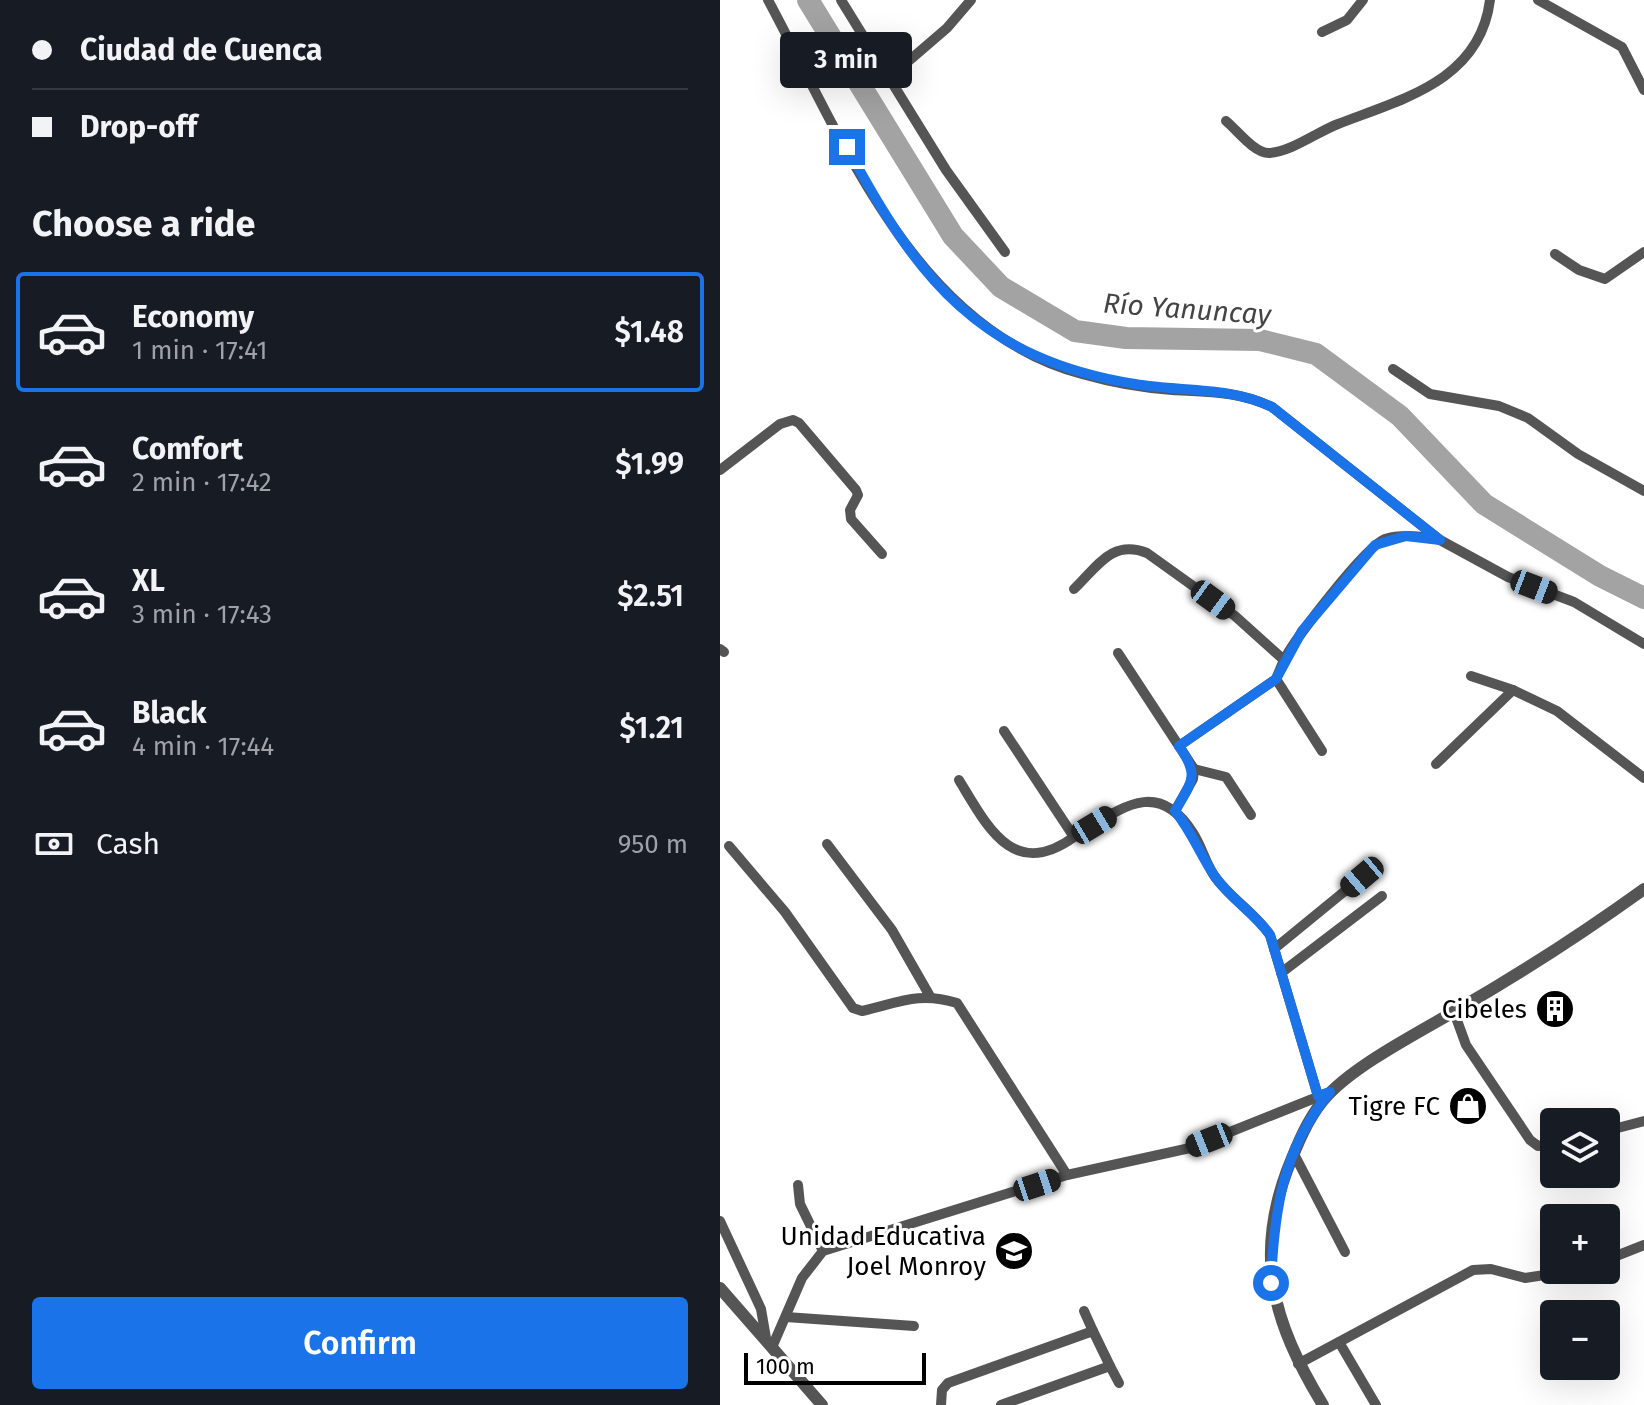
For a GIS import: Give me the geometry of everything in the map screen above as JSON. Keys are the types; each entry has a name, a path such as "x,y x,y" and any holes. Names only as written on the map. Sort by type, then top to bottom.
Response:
{"street":[{"path":"768,0 885,218 950,297 984,329 1041,361 1083,374 1168,390 1234,392 1272,407 1440,540 1508,577 1574,602 1644,644"},
{"path":"841,0 946,170 1005,252"},
{"path":"890,77 947,28 971,0"},
{"path":"1322,32 1347,20 1363,0"},
{"path":"1226,121 1258,150 1272,153 1338,124 1413,98 1454,67 1477,43 1486,27 1490,0"},
{"path":"1538,0 1622,47 1644,90"},
{"path":"1555,254 1579,270 1605,279 1644,252"},
{"path":"1393,369 1430,394 1499,406 1528,418 1578,454 1644,491"},
{"path":"720,470 780,424 793,420 799,423 856,490 851,519 882,554"},
{"path":"1179,746 1276,679 1302,631 1375,545 1406,536 1440,540"},
{"path":"1074,589 1117,549 1132,547 1147,553 1235,616 1284,660"},
{"path":"1118,653 1194,769 1193,779 1175,811"},
{"path":"1471,676 1513,690 1557,711 1644,778"},
{"path":"1276,679 1322,751"},
{"path":"1436,764 1513,690"},
{"path":"1004,731 1074,837"},
{"path":"1194,769 1226,777 1251,815"},
{"path":"959,780 987,825 1015,851 1028,854 1048,850 1134,802 1148,800 1175,811 1194,833 1214,876 1260,920 1274,949 1324,1094"},
{"path":"827,844 892,930 931,998"},
{"path":"729,846 793,923 853,1008 862,1011 888,1001 931,998 957,1003 967,1014 1067,1175"},
{"path":"1274,949 1362,877"},
{"path":"769,1341 786,1317 802,1278 823,1251 1067,1175 1190,1148 1324,1094 1568,944 1644,889"},
{"path":"1282,977 1382,900"},
{"path":"1454,1012 1466,1045 1530,1140 1540,1146"},
{"path":"1323,1405 1298,1364 1271,1283 1273,1220 1281,1184 1307,1123 1324,1094"},
{"path":"1620,1127 1644,1121"},
{"path":"1294,1154 1345,1252"},
{"path":"798,1185 800,1204 823,1251"},
{"path":"720,1221 761,1309 769,1341"},
{"path":"1620,1254 1644,1245"},
{"path":"1298,1364 1473,1270 1491,1269 1525,1278 1540,1276"},
{"path":"720,1288 822,1405"},
{"path":"1084,1311 1119,1383"},
{"path":"786,1317 914,1326"},
{"path":"941,1405 942,1390 948,1383 1093,1331"},
{"path":"1339,1342 1376,1405"},
{"path":"1001,1405 1110,1366"}],"waterway":[{"name":"Río Yanuncay","path":"808,0 953,236 1001,287 1075,331 1126,338 1260,340 1316,354 1400,416 1484,504 1600,576 1644,598"}],"place":[{"name":"Cibeles","path":"1555,1009"},
{"name":"Tigre FC","path":"1468,1106"},
{"name":"Unidad Educativa Joel Monroy","path":"1014,1251"}],"route":[{"path":"847,147 885,218 950,297 984,329 1041,361 1083,374 1168,390 1234,392 1255,399 1272,407 1440,540 1406,536 1385,539 1375,545 1302,631 1276,679 1179,746 1194,769 1193,779 1175,811 1194,833 1214,876 1260,920 1270,935 1318,1096 1330,1092 1307,1123 1281,1184 1273,1220 1271,1283"}]}
